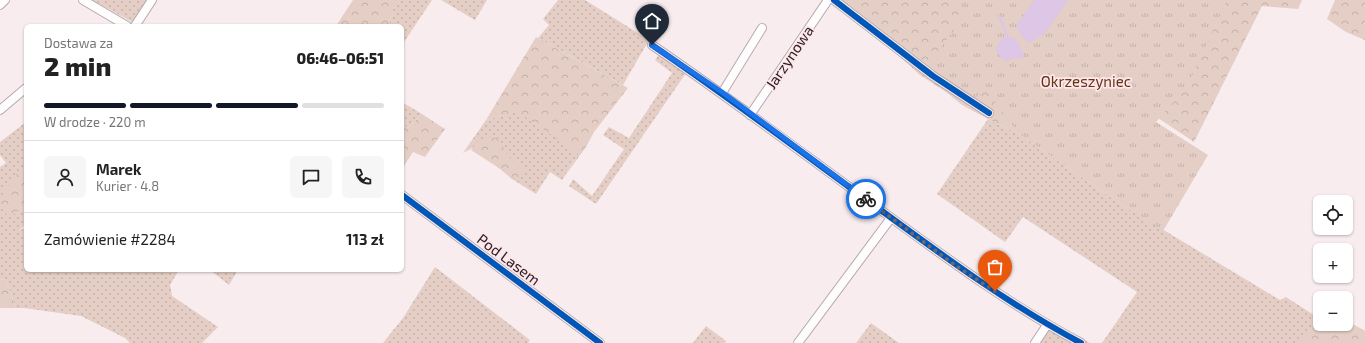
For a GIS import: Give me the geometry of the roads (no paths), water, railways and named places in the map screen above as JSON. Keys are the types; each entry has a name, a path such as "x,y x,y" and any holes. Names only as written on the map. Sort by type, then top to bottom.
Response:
{"street":[{"path":"0,4 5,0"},
{"path":"83,0 124,24"},
{"path":"136,24 152,0"},
{"name":"Jarzynowa","path":"750,115 828,0"},
{"path":"834,0 933,76 989,113"},
{"path":"722,92 762,28"},
{"path":"652,45 722,92 750,115 956,266 1047,325 1081,343"},
{"path":"0,110 24,90"},
{"name":"Pod Lasem","path":"404,197 600,343"},
{"path":"798,343 891,218"},
{"path":"1035,343 1047,325"}],"waterway":[{"path":"999,16 1009,39"}],"park label":[{"name":"Okrzeszyniec","path":"1086,81"}]}
